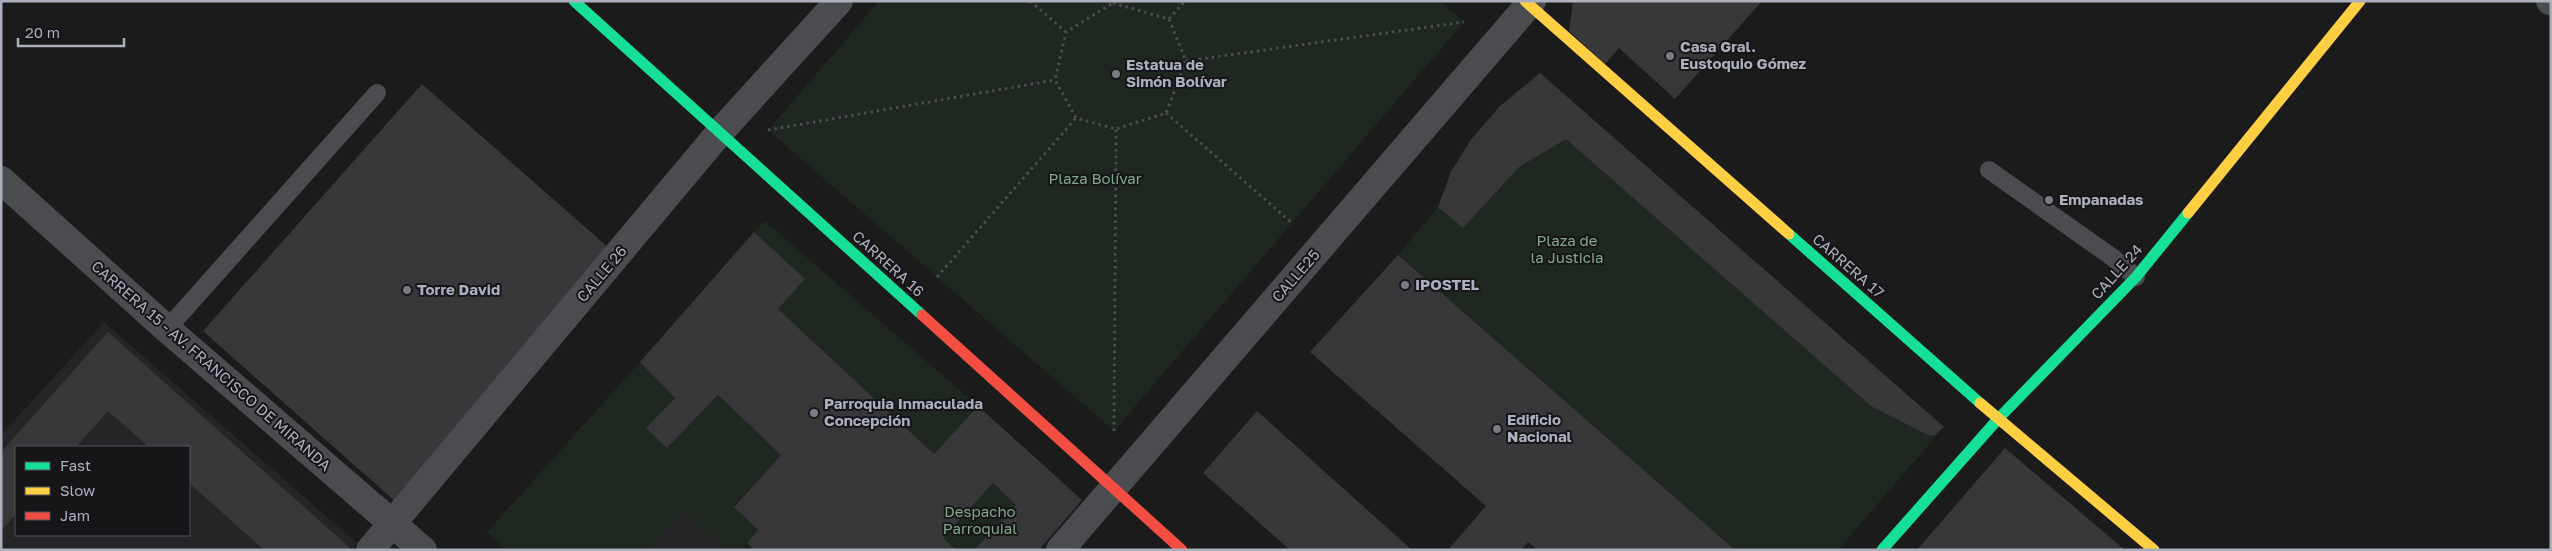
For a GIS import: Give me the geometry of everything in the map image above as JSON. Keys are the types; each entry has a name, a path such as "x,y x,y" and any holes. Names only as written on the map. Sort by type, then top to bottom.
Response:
{"street":[{"name":"CARRERA 16","path":"574,1 1182,550"},
{"name":"CALLE 26","path":"370,550 720,132 839,1"},
{"name":"CALLE 24","path":"1882,550 1998,419 2136,277 2360,1"},
{"name":"CARRERA 17","path":"1528,2 1998,419 2154,550"},
{"name":"CALLE25","path":"1060,550 1528,2"},
{"name":"CARRERA 15 - AV. FRANCISCO DE MIRANDA","path":"1,180 166,330 394,523 423,550"}],"lane":[{"path":"166,330 377,93"},
{"path":"1989,170 2112,257 2136,277"}],"path":[{"path":"1030,1 1066,32"},
{"path":"1169,19 1185,1"},
{"path":"1166,113 1116,129 1076,118 1055,80 1066,32 1113,2 1169,19"},
{"path":"1166,113 1186,62 1169,19"},
{"path":"1186,62 1464,22"},
{"path":"768,130 1055,80"},
{"path":"1166,113 1292,223"},
{"path":"937,277 1076,118"},
{"path":"1114,431 1116,129"}],"shaded area":[{"path":"104,322 357,543 352,550 1,550 1,435"},
{"path":"683,509 726,550 647,550"}],"green space":[{"name":"Plaza Bolívar","path":"879,1 1440,1 1464,22 1114,431 768,130"},
{"name":"Plaza de la Justicia","path":"1540,73 1944,427 1838,550 1735,550 1398,255 1438,207 1470,141 1499,107"},
{"path":"765,221 978,406 934,454 778,309 805,279 754,232"},
{"path":"640,362 675,398 646,428 667,448 718,395 781,455 734,506 758,530 741,550 726,550 683,509 647,550 506,550 487,532"},
{"name":"Despacho Parroquial","path":"993,483 1016,505 974,550 956,550 943,538"}],"building":[{"name":"Casa Gral. Eustoquio Gómez","path":"1573,1 1762,1 1675,99 1619,48 1605,64 1569,31"},
{"path":"1540,73 1944,427 1935,435 1930,436 1871,406 1566,139 1519,167 1463,228 1438,207 1451,172 1470,141 1499,107"},
{"name":"Torre David","path":"422,84 610,249 397,503 203,331"},
{"name":"Parroquia Inmaculada Concepción","path":"754,232 805,279 778,309 934,454 978,406 1082,500 1039,550 974,550 1016,505 993,483 943,538 956,550 754,550 747,543 758,530 734,507 781,455 718,395 667,448 646,428 675,398 640,362"},
{"name":"Edificio Nacional","path":"1398,255 1735,550 1538,550 1528,542 1521,550 1448,550 1486,506 1310,352"},
{"path":"108,332 349,547 347,550 264,550 190,484 190,446 148,446 108,411 77,446 15,446 15,515 1,531 1,452"},
{"path":"1257,411 1412,550 1290,550 1203,473"},
{"path":"2005,448 2125,550 1917,550"}],"traffic: fast":[{"path":"574,1 922,315"},
{"path":"1882,550 1998,419 2136,277 2188,213"},
{"path":"1789,234 1980,403"}],"traffic: slow":[{"path":"1525,1 1789,234"},
{"path":"2188,213 2360,1"},
{"path":"1980,403 2154,550"}],"traffic: jam":[{"path":"922,315 1182,550"}],"place":[{"name":"Casa Gral. Eustoquio Gómez","path":"1670,56"},
{"name":"Estatua de Simón Bolívar","path":"1116,74"},
{"name":"Empanadas","path":"2049,200"},
{"name":"IPOSTEL","path":"1405,285"},
{"name":"Torre David","path":"407,290"},
{"name":"Parroquia Inmaculada Concepción","path":"814,413"},
{"name":"Edificio Nacional","path":"1497,429"}]}
